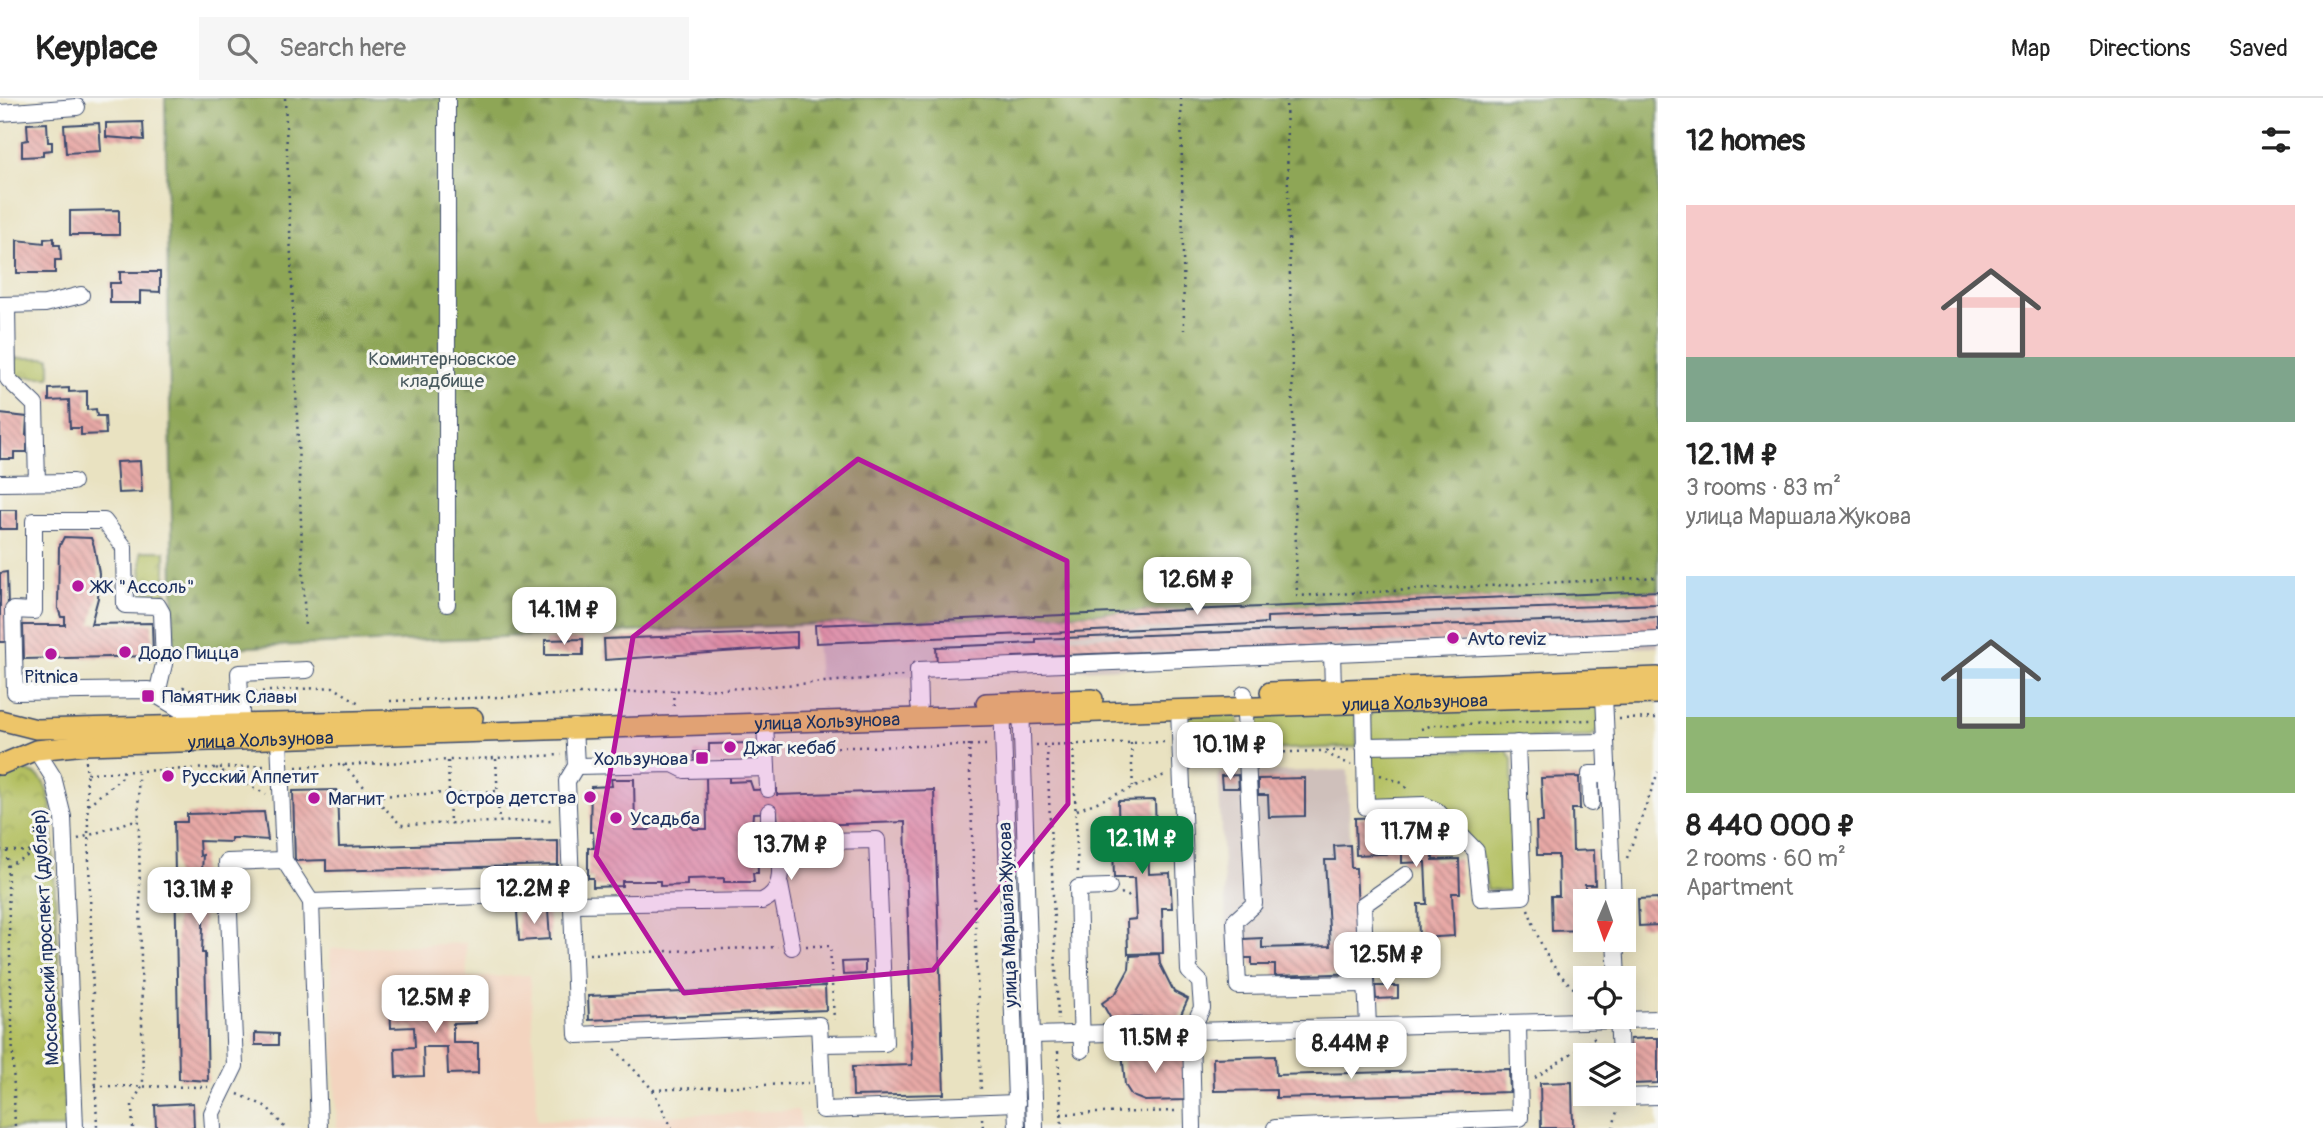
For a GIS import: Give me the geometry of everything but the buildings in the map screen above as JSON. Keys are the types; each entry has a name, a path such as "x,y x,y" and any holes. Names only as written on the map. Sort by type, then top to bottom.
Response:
{"main road":[{"name":"улица Хользунова","path":"0,719 36,729 241,709 919,705 1179,709 1333,690 1658,677"},
{"name":"улица Хользунова","path":"0,765 36,750 86,745 765,721 1012,708 1244,700 1364,702 1658,694"}],"street":[{"path":"447,98 447,604"},
{"path":"0,113 78,107"},
{"path":"37,481 35,405 8,379 4,305 45,304 81,295"},
{"path":"0,483 73,482"},
{"path":"163,698 162,613 158,606 125,605 124,547 104,521 34,521 34,611 13,610 15,692 148,690 181,710 241,709 239,673 307,670"},
{"path":"919,705 918,670 1658,640"},
{"path":"1332,652 1333,690"},
{"path":"1604,695 1613,889"},
{"path":"1244,700 1254,904 1235,921 1238,986 1366,984"},
{"path":"1364,702 1366,807 1424,804 1437,811 1476,852 1481,898 1523,897 1517,743"},
{"name":"улица Маршала Жукова","path":"1012,708 1022,745 1035,1128"},
{"name":"улица Маршала Жукова","path":"1012,708 1004,746 1017,1128"},
{"path":"1179,709 1189,971 1200,982 1202,1009 1191,1031 1193,1128"},
{"path":"765,721 768,789"},
{"path":"574,727 576,760 567,781 577,1035 819,1025 828,1044 822,1083 823,1110 1017,1103"},
{"path":"279,738 285,860 311,902 319,1128"},
{"path":"1364,746 1606,742"},
{"name":"Московский проспект (дублёр)","path":"36,750 53,777 63,817 75,1128"},
{"path":"576,760 673,764 685,770 767,768"},
{"path":"1591,803 1590,774 1608,774"},
{"path":"769,812 769,842 877,840 885,1042 828,1044"},
{"path":"779,842 780,885 792,947"},
{"path":"213,1128 212,1113 235,1066 227,862 285,860"},
{"path":"1368,1027 1363,905 1406,875"},
{"path":"311,902 572,899 762,901 776,892 780,885"},
{"path":"1082,1042 1078,888 1109,887"},
{"path":"1636,1019 1658,1019"},
{"path":"1032,1035 1058,1035 1082,1042 1191,1031 1573,1021"},
{"path":"1275,1128 1520,1123 1518,1024"},
{"path":"1636,1097 1658,1096"}],"path":[{"path":"285,98 305,628"},
{"path":"1181,98 1184,330"},
{"path":"1286,98 1297,596 1658,577"},
{"path":"386,702 745,688 918,675"},
{"path":"163,698 183,687 203,695"},
{"path":"241,709 333,687 359,703"},
{"path":"1022,745 1180,741"},
{"path":"1131,742 1133,789"},
{"path":"766,748 969,744 1004,746"},
{"path":"969,744 983,1128"},
{"path":"1073,744 1078,888"},
{"path":"1047,745 1062,1128"},
{"path":"97,1128 87,773 496,758 576,760"},
{"path":"496,758 499,822"},
{"path":"448,761 450,823"},
{"path":"343,765 401,825 569,820"},
{"path":"216,768 282,802"},
{"path":"1075,810 1181,768"},
{"path":"89,805 128,772"},
{"path":"133,1128 132,1105 143,1084 138,772"},
{"path":"1627,859 1658,772"},
{"path":"373,796 498,791"},
{"path":"90,835 138,819"},
{"path":"0,850 35,852"},
{"path":"7,851 15,1128"},
{"path":"1523,897 1540,943 1557,974 1573,988"},
{"path":"574,955 830,946 828,1044"},
{"path":"1519,1088 1604,1029"},
{"path":"601,1034 653,1090 672,1128"},
{"path":"653,1090 822,1083"},
{"path":"95,1086 143,1084 224,1089 249,1097 267,1107 285,1128"},
{"path":"1061,1114 1192,1111"}],"highlighted area":[{"path":"858,459 1067,561 1068,804 933,970 684,993 596,856 633,637"}],"shaded area":[{"path":"1658,591 1658,647 819,680 815,625"},
{"path":"1348,770 1351,867 1356,868 1361,973 1275,976 1274,965 1252,965 1251,958 1228,958 1218,773"},
{"path":"466,943 467,978 530,975 537,1121 798,1110 802,1128 337,1128 330,949"}],"green space":[{"name":"Коминтерновское кладбище","path":"165,98 1658,98 1658,591 174,650"},
{"path":"15,358 50,358 50,377 19,377 14,372"},
{"path":"141,551 165,551 166,609 159,598 142,595"},
{"path":"1599,704 1600,728 1591,737 1370,741 1369,717 1374,708"},
{"path":"1350,709 1356,718 1357,747 1253,750 1253,720 1259,712"},
{"path":"1234,712 1239,720 1239,750 1187,752 1186,722 1190,714"},
{"path":"1370,750 1507,751 1512,759 1514,888 1509,891 1487,889 1482,858 1437,806 1372,801"},
{"path":"21,770 34,774 43,781 51,806 66,1128 0,1128 0,782"}],"place":[{"name":"ЖК \"Ассоль\"","path":"78,586"},
{"name":"Avto reviz","path":"1453,638"},
{"name":"Додо Пицца","path":"125,652"},
{"name":"Pitnica","path":"51,654"},
{"name":"Памятник Славы","path":"148,696"},
{"name":"Джаг кебаб","path":"730,747"},
{"name":"Хользунова","path":"702,758"},
{"name":"Русский Аппетит","path":"168,776"},
{"name":"Остров детства","path":"590,797"},
{"name":"Магнит","path":"314,798"},
{"name":"Усадьба","path":"616,818"}]}
